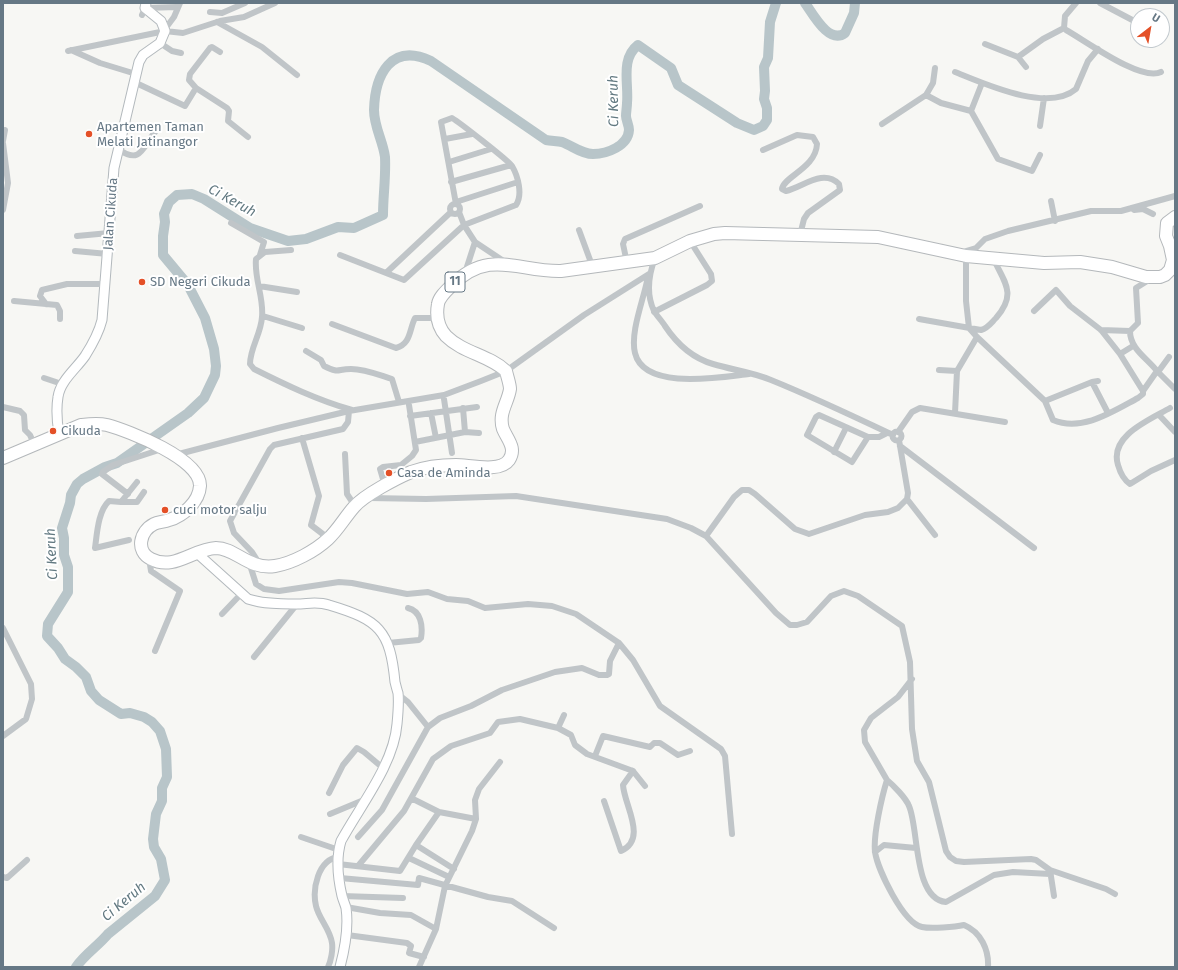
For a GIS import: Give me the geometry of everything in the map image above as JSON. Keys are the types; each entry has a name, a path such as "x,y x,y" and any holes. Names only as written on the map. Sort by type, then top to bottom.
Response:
{"highway":[{"path":"1153,278 1160,277 1169,272 1173,264 1174,257 1165,231 1167,223 1175,217"},
{"name":"11","path":"438,318 439,300 465,273 480,267 507,264 552,272 593,268 655,258 690,241 714,234 725,233 878,237 965,256 1044,263 1080,262 1112,267 1153,278"},
{"path":"3,458 35,446 81,425 106,425 140,436 174,455 194,471 200,487 198,495 188,509 169,520 155,523 142,534 140,540 143,551 150,558 159,562 170,562 211,549 220,549 260,567 276,566 295,560 328,538 355,506 365,498 413,471 430,467 456,465 470,467 495,466 508,462 512,450 503,429 502,418 503,408 510,388 506,371 494,362 472,353 452,341 441,330 438,318"}],"street":[{"path":"210,12 222,13 245,3"},
{"path":"196,88 185,106 135,78 69,51 165,30 179,34 217,22 244,17 275,3"},
{"path":"1064,28 1065,16 1076,3"},
{"path":"1100,3 1130,19"},
{"path":"144,9 178,5 174,17 165,30 160,44 172,52 181,53"},
{"path":"144,9 161,21 165,30"},
{"path":"217,22 262,47 297,76"},
{"path":"1064,28 1098,49 1144,74 1155,75 1161,72"},
{"path":"1018,57 1043,39 1064,28"},
{"name":"Jalan Cikuda","path":"59,434 56,413 58,396 62,384 85,356 101,325 114,168 139,62 143,55 160,44"},
{"path":"985,44 1018,57 1026,67"},
{"path":"220,52 212,47 210,48 190,74 189,80 196,88 227,108 230,111 228,121 248,137"},
{"path":"955,72 1015,94 1044,98 1064,96 1076,89 1088,61 1098,49"},
{"path":"882,124 926,95 933,83 935,68"},
{"path":"971,111 982,83"},
{"path":"926,95 941,103 971,111 998,159 1002,162 1032,171 1040,156"},
{"path":"1040,126 1044,98"},
{"path":"340,255 387,272 404,280 464,225 516,205 518,201 518,182 511,165 452,118 441,122 449,162 451,182 456,203 460,208 459,212 464,225 475,242 507,264"},
{"path":"3,210 8,183 3,142 5,130"},
{"path":"118,149 133,157 138,155 155,132"},
{"path":"445,139 472,134"},
{"path":"763,150 797,135 813,137 818,144 812,160 795,176 787,180 783,185 782,190 786,191 797,189 818,178 827,178 839,184 840,190 808,213 804,219 800,235"},
{"path":"449,162 491,149"},
{"path":"451,182 511,165"},
{"path":"452,212 451,207 456,203 518,182"},
{"path":"1121,211 1175,196"},
{"path":"1051,201 1055,221"},
{"path":"627,263 623,244 625,239 700,206"},
{"path":"1153,214 1143,209 1091,211 985,239 976,248 966,251 965,256 966,301 969,328 1045,401 1053,420 1067,424 1088,422 1138,398 1143,394 1143,391 1169,357"},
{"path":"452,212 454,214 459,212"},
{"path":"387,272 452,212"},
{"path":"231,223 264,242 260,255 256,259 255,267 259,286 262,316 260,334 250,359 250,364 254,369 324,402 352,411"},
{"path":"579,230 593,268"},
{"path":"76,236 109,233"},
{"path":"654,312 701,289 712,281 711,274 690,241"},
{"path":"465,273 475,242"},
{"path":"260,255 272,251 292,250"},
{"path":"76,251 108,254"},
{"path":"655,258 649,274 634,334 635,352 638,360 644,367 658,375 684,380 756,374"},
{"path":"920,318 969,328 985,329 1003,310 1008,300 1005,284 992,258"},
{"path":"649,274 650,291 654,312 671,336 682,347 698,358 713,364 756,374 893,433"},
{"path":"174,455 278,428 352,411 444,395 506,371 584,315 649,274"},
{"path":"1153,278 1136,288 1138,323 1130,331 1130,338 1134,346 1175,389"},
{"path":"46,304 40,296 42,290 67,284 104,284"},
{"path":"259,286 297,292"},
{"path":"1034,311 1056,290 1070,306 1101,330 1120,354 1143,391"},
{"path":"14,301 57,305 60,310 60,319"},
{"path":"262,316 302,328"},
{"path":"332,324 396,348 408,340 415,318 438,318"},
{"path":"1101,330 1130,331"},
{"path":"955,412 957,371 978,337"},
{"path":"1120,354 1134,346"},
{"path":"306,352 321,360 324,366 336,372 351,369 372,372 392,379 399,402"},
{"path":"939,370 957,371"},
{"path":"44,378 62,384"},
{"path":"1045,401 1095,381 1108,413"},
{"path":"444,399 452,453"},
{"path":"385,486 380,469 383,467 401,465 406,462 416,450 409,405"},
{"path":"3,407 20,411 24,415 25,430 30,435 35,446"},
{"path":"410,416 477,407"},
{"path":"463,408 465,432"},
{"path":"868,437 852,462 807,436 816,416 819,415 868,437 893,433 915,409 927,408 955,412 1005,422"},
{"path":"1170,408 1128,435 1120,443 1116,451 1116,458 1120,471 1130,484 1151,470 1175,460"},
{"path":"260,567 252,552 234,533 230,521 270,449 274,445 344,429 352,411"},
{"path":"431,413 436,438"},
{"path":"1159,415 1175,432"},
{"path":"834,452 846,428"},
{"path":"415,442 465,432 479,432"},
{"path":"893,433 895,440 1034,548"},
{"path":"302,438 319,496 311,525 328,538"},
{"path":"899,443 907,499 935,536"},
{"path":"128,494 102,474 103,472 113,465 161,448"},
{"path":"345,454 348,494 355,506"},
{"path":"121,502 137,482"},
{"path":"706,536 734,497 742,490 755,494 795,529 809,534 865,516 888,512 898,508 907,499"},
{"path":"129,540 95,548 98,529 105,506 109,501 137,502 144,492"},
{"path":"365,498 426,499 501,496 538,498 667,519 691,528 706,536 776,613 790,624 796,625 807,622 831,596 844,591 858,596 894,619 902,626 912,678 912,729 917,761 930,782 944,844 950,858 956,861 964,862 1036,860 1050,872 1054,896"},
{"path":"198,554 241,594 256,602 298,604 313,602 328,604 373,623 383,633 388,643 398,694 398,725 394,742 383,768 345,834 338,857 342,896 346,907 347,935 340,967"},
{"path":"150,558 151,571 180,592 154,651"},
{"path":"249,562 256,584 264,589 279,591 339,582 376,587 407,594 428,592 447,599 468,601 485,608 540,604 562,608 576,614 619,643 633,660 660,706 721,749 725,756 732,834"},
{"path":"222,614 241,594"},
{"path":"254,657 298,604"},
{"path":"388,643 419,640 421,638 419,615 415,610 408,608"},
{"path":"3,628 31,684 32,699 26,719 3,736"},
{"path":"358,837 382,810 428,727 440,718 471,706 502,690 555,672 582,668 598,675 607,675 609,674 610,661 619,643"},
{"path":"912,678 898,697 871,718 864,730 865,742 887,780 909,805 912,813 916,848 927,890 942,902 946,902 994,875 1013,872 1050,872 1106,889 1115,894"},
{"path":"398,694 408,702 428,727"},
{"path":"558,728 564,715"},
{"path":"358,866 413,799 428,766 439,753 450,746 490,733 498,722 520,719 558,728 571,735 580,749 633,771 645,786"},
{"path":"595,756 603,736 650,746 654,743 660,743 678,755 690,751"},
{"path":"329,793 343,765 357,748 383,768"},
{"path":"419,967 436,929 445,886 472,831 476,819 475,800 479,789 500,762"},
{"path":"604,802 622,851 630,844 634,831 634,823 625,803 623,785 633,771"},
{"path":"887,780 875,839 875,852 885,878 902,912 909,919 922,927 935,928 964,925 969,927 978,934 983,944 988,957 988,967"},
{"path":"330,814 366,799"},
{"path":"413,799 439,812 476,819"},
{"path":"302,837 338,857 358,866 400,871 439,812"},
{"path":"875,852 884,845 916,848"},
{"path":"416,846 454,869"},
{"path":"328,967 332,944 328,928 316,908 314,898 318,874 327,862 338,857"},
{"path":"409,858 449,877"},
{"path":"3,878 7,878 28,860"},
{"path":"340,878 418,885 419,878 488,897 512,901 554,928"},
{"path":"342,896 403,898"},
{"path":"346,907 380,913 411,915 436,929"},
{"path":"347,935 407,943 411,946 409,953 424,958"}],"waterway":[{"name":"Ci Keruh","path":"76,967 83,958 108,934 155,896 165,880 161,859 154,847 153,839 156,814 162,801 162,788 167,777 166,749 160,731 152,722 144,717 130,713 121,714 99,700 91,691 86,677 65,659 58,648 47,636 48,624 68,592 68,567 64,555 64,538 62,528 71,495 77,484 105,467 117,463 188,413 204,398 215,375 216,366 214,349 205,318 188,285 163,255 164,214 169,202 177,195 192,194 204,199 250,228 288,241 306,239 338,227 354,228 383,215 385,157 374,116 375,97 382,74 388,65 396,59 405,56 417,56 431,61 546,140 562,142 589,154 599,154 610,151 621,145 628,136 629,128 626,116 626,72 629,57 638,45 671,68 678,85 737,123 754,130 763,126 767,120 767,108 764,99 764,67 768,58 770,22 776,3"},
{"name":"Ci Keruh","path":"805,3 827,32 839,36 845,33 854,13 855,3"}],"place":[{"name":"Apartemen Taman Melati Jatinangor","path":"89,134"},
{"name":"SD Negeri Cikuda","path":"142,282"},
{"name":"Cikuda","path":"53,431"},
{"name":"Casa de Aminda","path":"389,473"},
{"name":"cuci motor salju","path":"165,510"}]}
